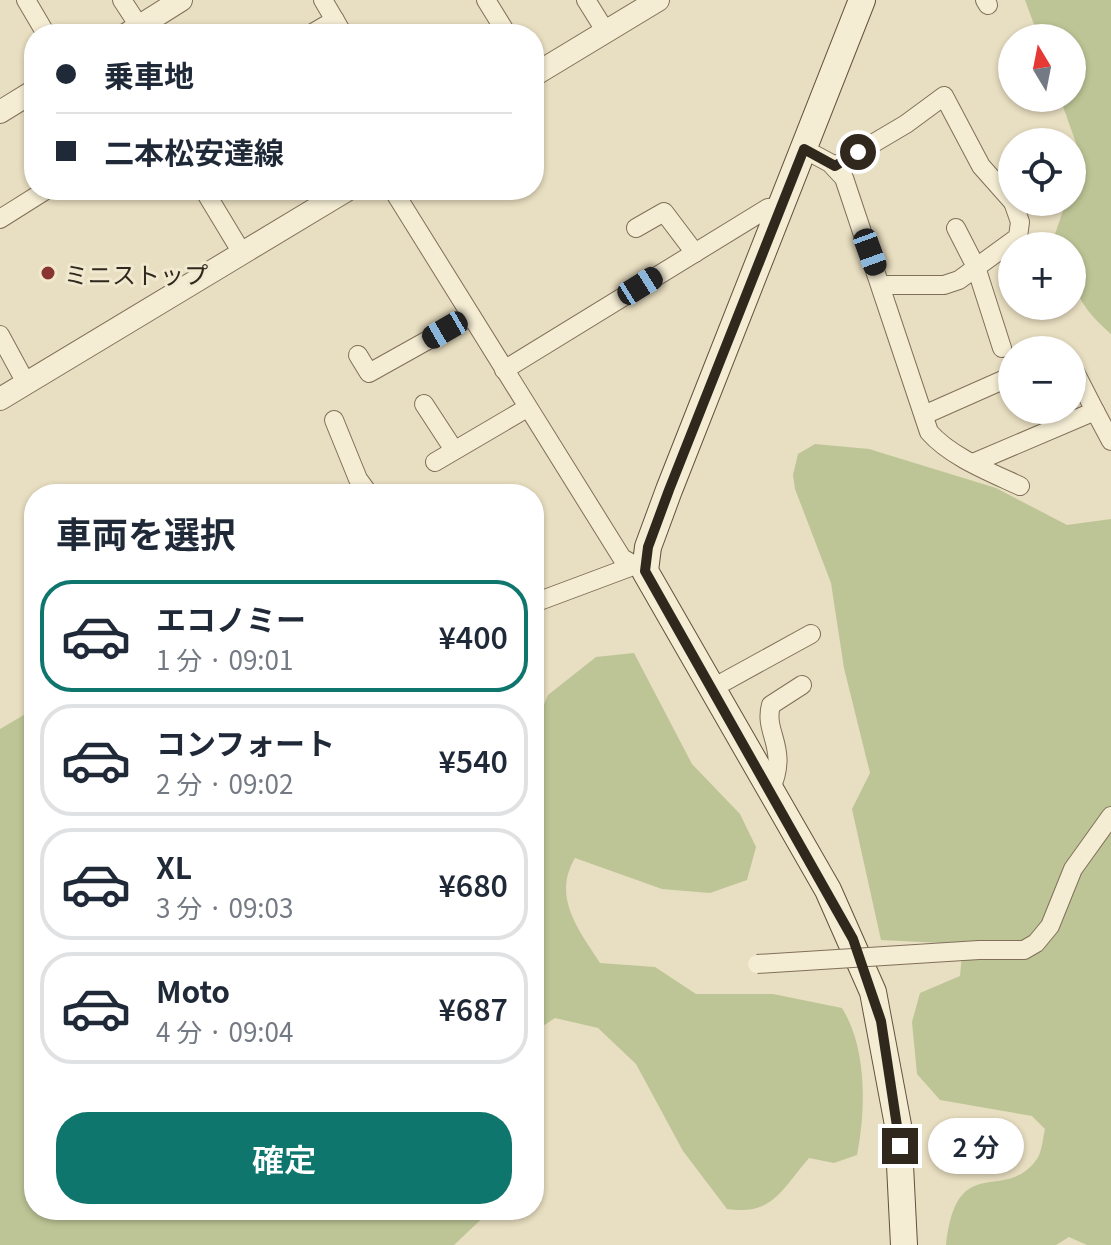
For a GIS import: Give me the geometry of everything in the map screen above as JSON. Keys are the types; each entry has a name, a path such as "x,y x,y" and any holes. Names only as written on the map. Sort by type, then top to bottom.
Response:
{"main road":[{"path":"862,0 639,569 840,915 873,992 898,1125 904,1245"}],"street":[{"path":"26,0 40,24"},
{"path":"122,0 131,24"},
{"path":"142,24 180,0"},
{"path":"323,0 337,24"},
{"path":"486,0 501,24"},
{"path":"586,0 606,32"},
{"path":"544,69 658,0"},
{"path":"835,166 906,124 944,96 981,166 998,186"},
{"path":"0,112 24,97"},
{"path":"804,149 835,166 844,178 929,432 938,442 973,463 1020,486"},
{"path":"0,219 30,200"},
{"path":"210,200 242,253"},
{"path":"0,399 330,200"},
{"path":"399,200 622,558 639,569"},
{"path":"504,370 768,208 780,207"},
{"path":"636,228 664,212 695,253"},
{"path":"882,285 944,285 959,280 1018,237 1018,216"},
{"path":"956,228 976,267 998,336"},
{"path":"358,355 369,373 471,316"},
{"path":"0,335 26,383"},
{"path":"924,415 998,382"},
{"path":"1086,393 1111,441"},
{"path":"424,404 454,450"},
{"path":"435,462 527,408"},
{"path":"973,463 1095,411"},
{"path":"334,420 362,484"},
{"path":"544,600 639,569"},
{"path":"711,689 811,634"},
{"path":"770,791 777,775 780,753 769,718 771,705 802,685"},
{"path":"757,964 1024,950 1036,943 1050,926 1073,869 1111,816"}],"green space":[{"path":"1025,0 1111,0 1111,334 1086,308 1086,232 1056,232 1061,216 1086,216 1086,128 1071,128 1065,112 1086,112 1086,24 1034,24"},
{"path":"815,444 869,449 996,488 1067,525 1111,519 1111,1245 1087,1245 1069,1237 1056,1245 946,1245 952,1216 960,1198 983,1183 1024,1172 1039,1156 1045,1129 1032,1116 940,1100 917,1074 912,1022 920,993 960,976 963,944 881,940 852,809 870,773 844,668 831,583 795,489 793,475 798,454"},
{"path":"634,653 692,764 740,814 756,847 747,880 710,893 662,889 575,858 566,886 567,899 576,925 600,963 655,967 696,994 773,994 842,1008 856,1041 863,1099 857,1155 834,1163 809,1158 775,1198 755,1208 727,1209 683,1151 636,1064 598,1028 555,1018 544,1025 544,704 548,695 596,657"},
{"path":"24,715 24,1220 480,1220 454,1245 0,1245 0,729"}],"place":[{"name":"ミニストップ","path":"48,273"}],"route":[{"path":"858,152 835,166 804,149 669,490 648,547 645,571 853,939 881,1021 900,1146"}]}
